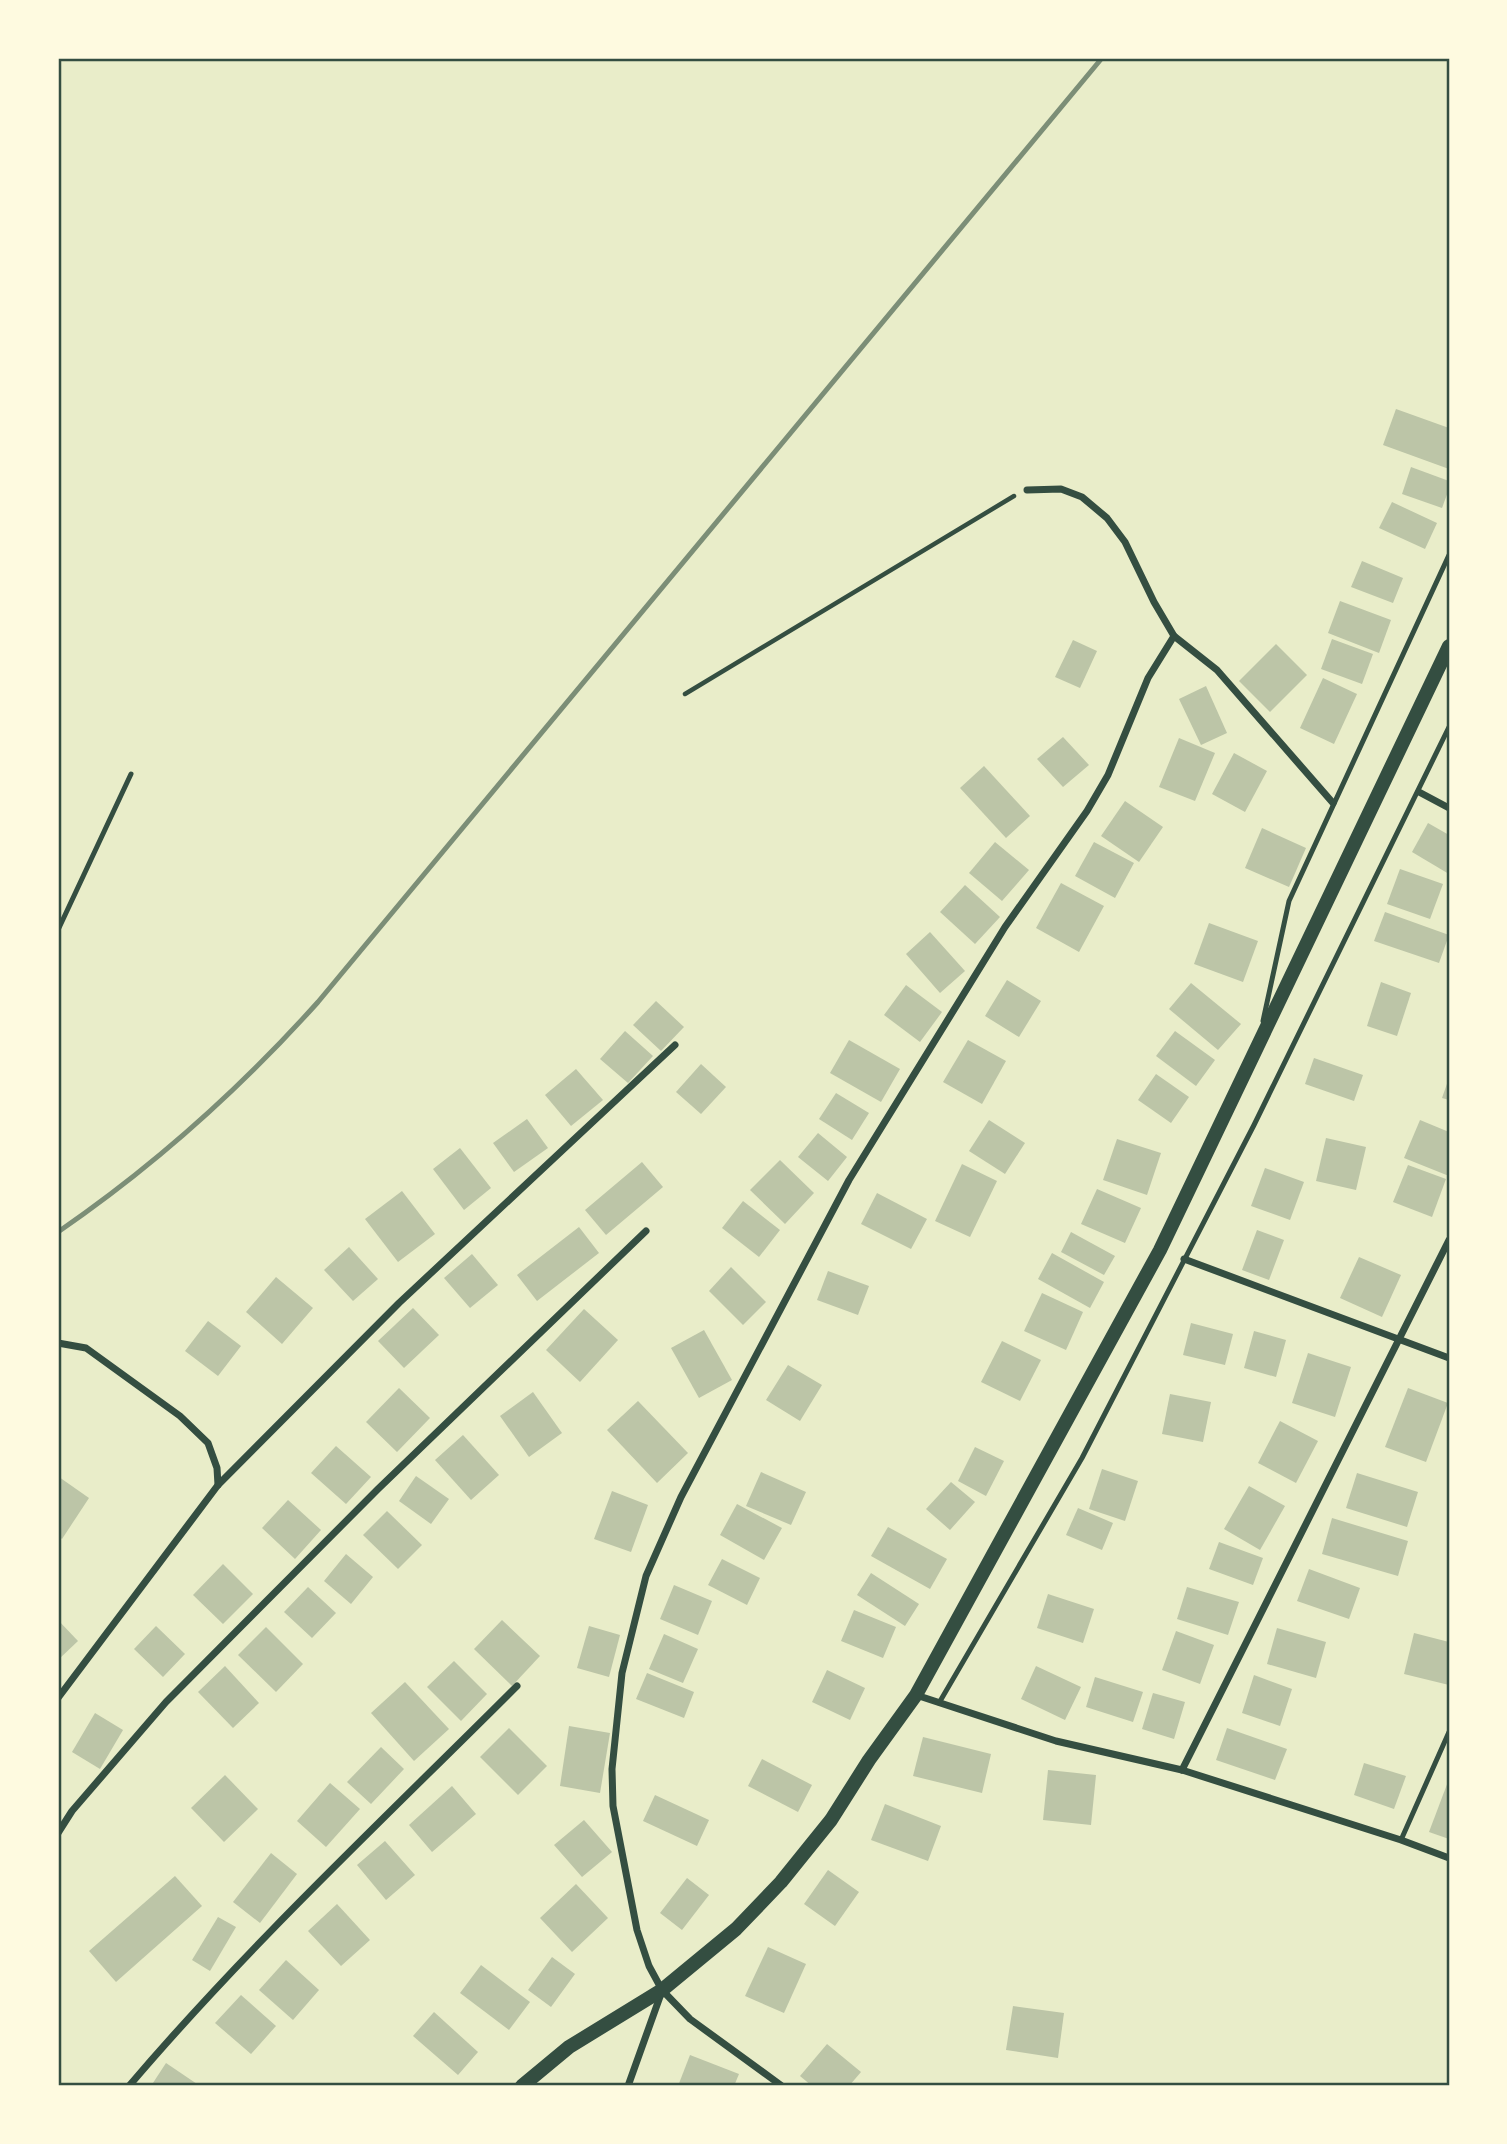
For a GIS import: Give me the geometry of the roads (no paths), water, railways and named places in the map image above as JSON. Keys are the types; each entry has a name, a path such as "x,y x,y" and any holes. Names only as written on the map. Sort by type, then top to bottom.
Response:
{"main road":[{"path":"522,2086 569,2047 662,1990 736,1929 781,1882 831,1820 869,1760 916,1695 1160,1250 1449,646"}],"street":[{"path":"1027,490 1061,489 1082,497 1107,518 1125,542 1174,636 1217,670 1333,803"},
{"path":"782,2086 690,2019 662,1990 649,1966 637,1930 612,1794 611,1769 622,1673 646,1576 681,1497 849,1180 1005,928 1087,811 1108,775 1148,678 1174,636"},
{"path":"1419,792 1449,807"},
{"path":"58,1698 218,1485 399,1303 675,1045"},
{"path":"58,1833 72,1811 166,1702 388,1480 646,1231"},
{"path":"1182,1770 1449,1240"},
{"path":"1184,1259 1449,1358"},
{"path":"58,1343 86,1348 180,1416 208,1444 217,1468 218,1485"},
{"path":"129,2086 170,2038 275,1929 517,1686"},
{"path":"916,1695 1056,1741 1182,1770 1449,1858"},
{"path":"628,2086 662,1990"}],"lane":[{"path":"1258,1045 1289,901 1449,555"},
{"path":"939,1703 1082,1458 1254,1125 1449,727"},
{"path":"58,930 131,774"},
{"path":"1401,1840 1449,1732"}],"railway":[{"path":"58,1232 94,1207 195,1125 227,1096 318,1002 1102,58"}]}
